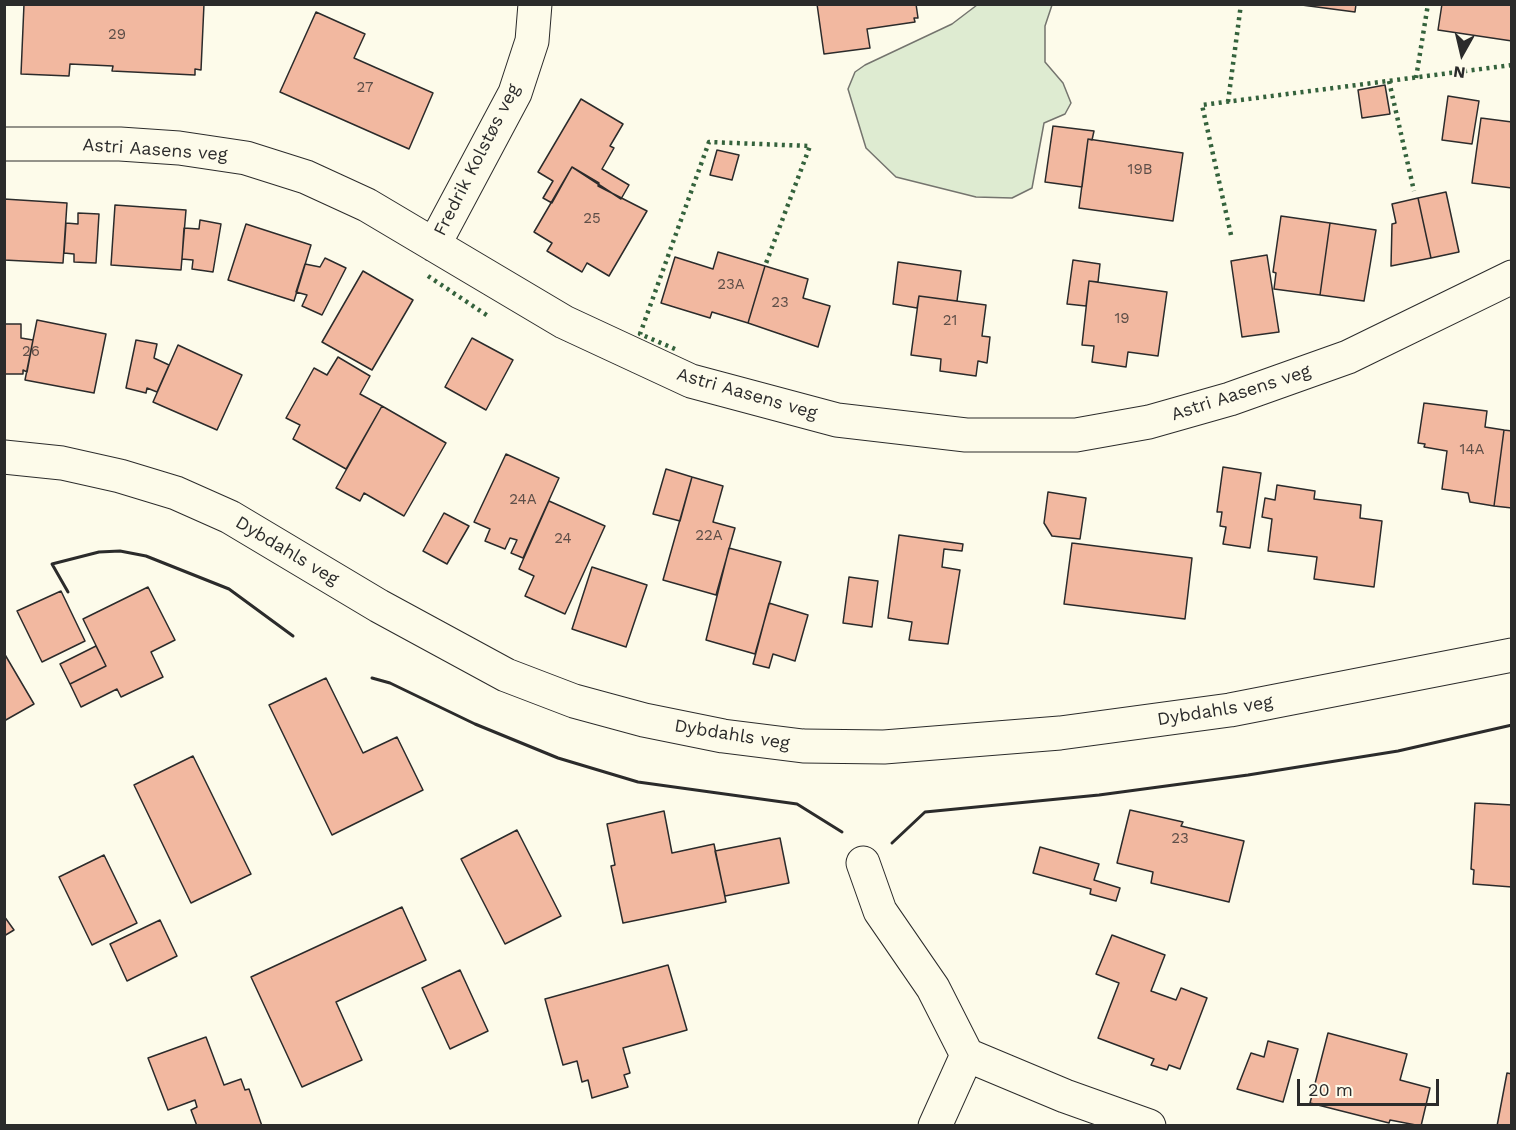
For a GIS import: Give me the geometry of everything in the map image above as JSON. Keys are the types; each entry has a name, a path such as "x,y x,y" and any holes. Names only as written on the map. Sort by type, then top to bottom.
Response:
{"street":[{"name":"Fredrik Kolstøs veg","path":"434,244 515,93 532,41 536,4"},
{"name":"Astri Aasens veg","path":"4,144 120,144 179,148 246,158 316,182 367,205 564,322 691,381 837,420 966,435 1076,435 1172,416 1230,399 1348,357 1512,277"},
{"name":"Dybdahls veg","path":"4,457 62,463 120,476 176,493 230,517 379,606 506,675 574,701 644,720 723,736 803,746 884,747 1060,733 1230,710 1512,655"},
{"path":"863,863 880,911 933,988 967,1055 1065,1096 1149,1125"},
{"path":"935,1125 967,1055"}],"green space":[{"path":"977,5 1052,5 1045,26 1045,62 1063,83 1071,103 1065,114 1044,123 1032,188 1012,198 976,197 896,177 866,148 848,89 855,72 865,65 952,24"}],"building":[{"path":"24,4 204,4 201,70 195,69 195,75 112,71 113,66 70,64 69,76 21,74"},
{"path":"817,4 916,4 918,18 914,18 915,22 867,29 870,48 824,54"},
{"path":"1294,4 1356,4 1355,12"},
{"path":"1442,4 1512,4 1512,41 1438,30"},
{"path":"316,12 365,34 354,58 433,93 409,149 280,92"},
{"path":"1385,85 1390,114 1362,118 1358,90"},
{"path":"1448,96 1479,101 1472,144 1442,140"},
{"path":"581,99 623,124 610,146 614,148 602,169 629,185 621,199 572,167 552,203 543,198 553,181 538,172"},
{"path":"1481,118 1512,122 1512,188 1472,183"},
{"path":"1053,126 1094,131 1092,140 1088,139 1082,187 1045,182"},
{"path":"1088,139 1183,153 1173,221 1079,208"},
{"path":"717,150 739,155 732,180 710,175"},
{"path":"572,167 599,183 598,186 647,211 609,276 587,263 582,272 547,251 552,243 534,232"},
{"path":"1446,192 1459,252 1431,258 1418,198"},
{"path":"1418,198 1431,258 1391,266 1392,224 1396,223 1392,204"},
{"path":"4,199 67,203 63,263 4,260"},
{"path":"115,205 186,210 181,270 111,265"},
{"path":"78,213 99,214 96,263 74,262 74,254 64,253 66,223 78,224"},
{"path":"1281,216 1330,223 1320,295 1274,289 1276,273 1273,272"},
{"path":"200,220 221,224 213,272 192,269 193,260 182,259 184,228 199,229"},
{"path":"1330,223 1376,230 1364,301 1320,295"},
{"path":"246,224 311,245 294,301 228,280"},
{"path":"718,252 765,266 748,323 712,312 710,318 661,303 675,257 713,269"},
{"path":"1267,255 1279,332 1242,337 1231,261"},
{"path":"325,258 346,268 322,315 302,306 307,295 296,292 305,264 320,267"},
{"path":"1073,260 1100,264 1098,282 1089,281 1086,306 1067,304"},
{"path":"898,262 961,271 957,301 919,296 917,308 893,304"},
{"path":"765,266 808,279 803,298 830,306 818,347 748,323"},
{"path":"363,271 413,300 372,370 322,342"},
{"path":"1089,281 1167,292 1158,356 1128,352 1126,367 1092,362 1094,346 1082,345"},
{"path":"919,296 986,305 982,336 990,337 987,363 978,361 976,376 940,371 941,359 911,355"},
{"path":"37,320 106,334 94,393 25,380"},
{"path":"4,324 21,324 21,338 33,340 27,372 23,370 23,374 4,374"},
{"path":"472,338 513,360 486,410 445,387"},
{"path":"136,340 157,344 154,358 169,365 157,392 147,388 146,393 126,388"},
{"path":"178,345 242,375 217,430 153,402"},
{"path":"338,357 370,376 360,394 382,406 346,469 293,439 300,425 286,418 314,368 327,375"},
{"path":"1424,403 1487,411 1485,427 1504,430 1494,506 1470,502 1468,493 1442,489 1447,451 1424,447 1425,444 1418,443"},
{"path":"382,406 446,443 404,516 364,493 360,501 336,488"},
{"path":"1504,430 1512,431 1512,508 1494,506"},
{"path":"506,454 559,478 523,558 511,553 517,540 510,538 505,549 485,541 490,529 474,522"},
{"path":"1223,467 1261,473 1250,548 1223,544 1226,527 1220,526 1222,512 1217,512"},
{"path":"666,469 692,477 680,521 653,514"},
{"path":"692,477 723,486 713,522 735,528 716,595 663,580"},
{"path":"1277,485 1315,491 1314,499 1361,505 1360,518 1382,521 1374,587 1314,579 1317,557 1268,551 1272,519 1262,517 1265,498 1275,500"},
{"path":"1048,492 1086,498 1080,539 1052,536 1044,523"},
{"path":"549,501 605,526 565,614 525,596 534,576 519,569"},
{"path":"444,513 469,526 447,564 423,551"},
{"path":"899,535 963,544 962,551 944,549 942,567 960,570 948,644 909,640 912,622 888,618"},
{"path":"1072,543 1192,558 1185,619 1064,604"},
{"path":"729,548 781,562 755,654 706,640"},
{"path":"592,567 647,585 626,647 572,629"},
{"path":"849,577 878,581 872,627 843,623"},
{"path":"148,587 175,640 151,652 163,677 121,697 117,689 81,707 70,684 106,666 83,619"},
{"path":"61,591 85,641 42,662 17,611"},
{"path":"769,603 808,615 795,661 773,654 769,668 753,664"},
{"path":"96,646 106,666 70,684 60,664"},
{"path":"4,653 34,704 4,721"},
{"path":"326,678 363,753 397,737 423,790 332,835 269,705"},
{"path":"193,756 251,874 191,903 134,785"},
{"path":"1475,803 1512,805 1512,887 1473,884 1474,870 1471,869"},
{"path":"1130,810 1183,822 1181,826 1244,841 1229,902 1151,883 1153,872 1117,863"},
{"path":"664,811 672,853 714,844 726,902 623,923 611,866 615,865 607,824"},
{"path":"517,830 561,916 505,944 461,859"},
{"path":"780,838 789,883 725,896 715,851"},
{"path":"1040,847 1099,864 1094,880 1120,888 1116,901 1090,894 1091,889 1033,873"},
{"path":"104,855 137,923 92,945 59,877"},
{"path":"402,907 426,960 336,1002 362,1060 302,1087 251,977"},
{"path":"4,916 14,930 4,936"},
{"path":"160,920 177,956 127,981 110,944"},
{"path":"1112,935 1165,955 1151,991 1176,1000 1181,988 1207,998 1180,1069 1169,1065 1167,1070 1151,1065 1154,1059 1098,1038 1119,983 1096,974"},
{"path":"668,965 687,1030 623,1048 630,1073 624,1075 628,1087 592,1098 588,1080 582,1082 577,1061 563,1065 545,999"},
{"path":"460,970 488,1031 450,1049 422,988"},
{"path":"1328,1033 1407,1054 1400,1080 1430,1088 1421,1126 1390,1120 1389,1123 1310,1103"},
{"path":"206,1037 224,1085 241,1079 245,1090 249,1089 262,1126 197,1126 191,1110 197,1107 195,1100 168,1110 148,1058"},
{"path":"1268,1041 1298,1049 1283,1102 1237,1089 1251,1053 1264,1057"},
{"path":"1507,1073 1512,1074 1512,1126 1497,1126"}],"hedge":[{"path":"1228,102 1241,4"},
{"path":"1416,78 1428,4"},
{"path":"1231,235 1202,105 1512,65"},
{"path":"1389,81 1414,191"},
{"path":"675,349 640,334 709,142 810,146 765,266"},
{"path":"428,276 488,316"}],"wall":[{"path":"68,592 52,564 99,552 120,551 146,556 229,589 293,636"},
{"path":"372,678 390,683 475,724 558,758 638,782 797,804 842,832"},
{"path":"892,843 925,812 1099,795 1248,775 1398,751 1512,725"}]}
